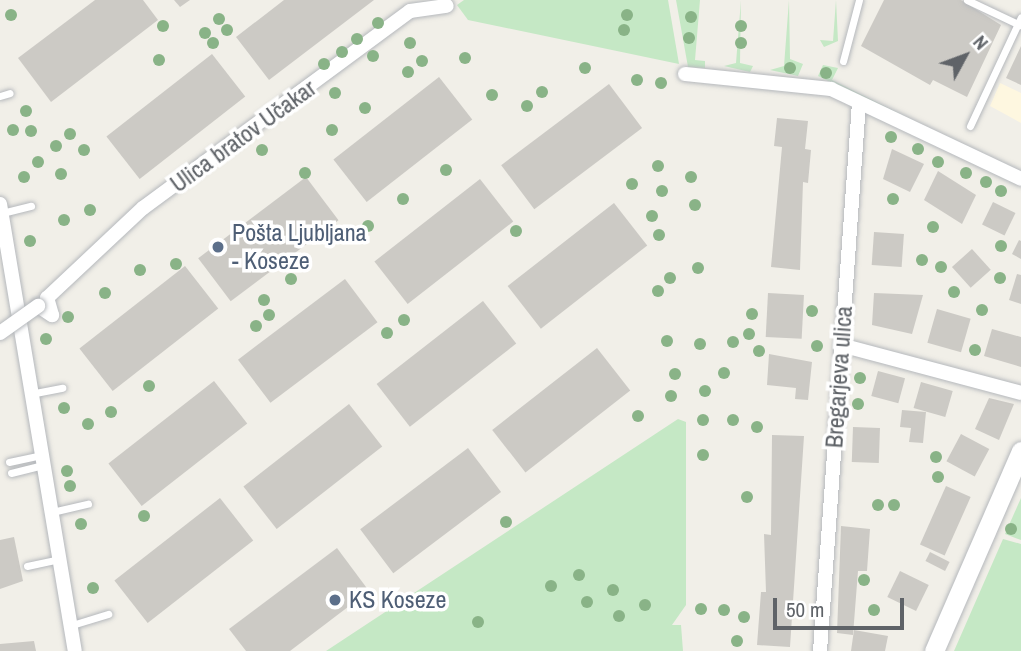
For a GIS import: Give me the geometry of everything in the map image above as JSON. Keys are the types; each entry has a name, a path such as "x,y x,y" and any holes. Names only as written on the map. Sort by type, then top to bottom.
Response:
{"street":[{"name":"Ulica bratov Učakar","path":"0,333 38,306 52,316 47,298 143,208 410,11 447,6"},
{"path":"685,74 812,83 1021,178"},
{"name":"Bregarjeva ulica","path":"820,651 859,103"},
{"path":"1,208 30,395 75,651"},
{"path":"842,345 1021,393"},
{"path":"934,651 1021,452"}],"lane":[{"path":"843,61 859,0"},
{"path":"967,0 1020,22 970,125"},
{"path":"0,96 10,93"},
{"path":"1,208 31,206"},
{"path":"30,395 62,388"},
{"path":"9,462 42,460"},
{"path":"12,472 42,460"},
{"path":"52,512 88,503"},
{"path":"27,566 60,559"},
{"path":"72,625 108,614"}],"shaded area":[{"path":"1000,83 1021,93 1021,123 990,106"}],"green space":[{"path":"464,0 668,0 679,64 468,20 457,5"},
{"path":"676,0 700,0 695,60 705,61 705,68 688,67"},
{"path":"741,0 740,63 753,66 750,72 724,66 736,63"},
{"path":"789,0 790,59 803,64 798,76 770,70 784,66"},
{"path":"836,0 838,41 824,47 820,40 833,41"},
{"path":"823,65 838,68 832,80 1021,174 818,76"},
{"path":"678,419 686,422 686,605 672,625 681,625 683,651 326,651"},
{"path":"1021,498 1021,540 1005,534"},
{"path":"1003,539 1021,544 1021,651 954,651"}],"building":[{"path":"95,0 143,0 158,20 51,102 18,58"},
{"path":"174,0 190,0 180,7"},
{"path":"284,0 374,0 269,80 236,37"},
{"path":"884,0 961,0 1001,25 967,97 933,80 930,85 861,46"},
{"path":"1021,46 1021,85 1006,78"},
{"path":"212,54 245,97 140,179 106,136"},
{"path":"439,77 472,120 367,202 333,159"},
{"path":"609,84 642,128 534,209 501,165"},
{"path":"777,118 808,121 805,149 811,150 808,183 803,182 800,270 771,267 782,147 774,146"},
{"path":"892,149 924,164 910,192 883,179"},
{"path":"938,171 976,195 962,224 924,200"},
{"path":"306,177 338,220 231,301 198,258"},
{"path":"480,179 513,222 408,304 374,261"},
{"path":"993,202 1015,213 1005,235 982,224"},
{"path":"614,203 647,246 541,329 508,286"},
{"path":"874,232 904,234 902,267 872,265"},
{"path":"1019,240 1021,241 1021,259 1012,254"},
{"path":"972,249 991,270 971,288 952,267"},
{"path":"185,266 218,309 113,391 79,348"},
{"path":"1017,274 1021,275 1021,304 1009,300"},
{"path":"345,279 377,322 270,403 238,360"},
{"path":"768,293 804,295 802,339 766,337"},
{"path":"874,293 923,295 912,334 872,325"},
{"path":"483,301 516,344 410,427 377,384"},
{"path":"937,309 971,319 961,352 927,343"},
{"path":"992,329 1021,337 1021,367 984,356"},
{"path":"597,348 630,391 525,472 492,430"},
{"path":"769,354 812,362 808,400 795,399 796,388 767,385"},
{"path":"878,371 905,378 898,403 871,396"},
{"path":"214,381 247,424 142,506 108,463"},
{"path":"921,382 953,391 945,417 914,408"},
{"path":"989,398 1014,404 999,440 975,429"},
{"path":"349,404 382,447 277,529 243,486"},
{"path":"902,410 926,412 923,443 909,442 911,428 900,427"},
{"path":"853,427 880,428 879,463 852,462"},
{"path":"961,434 989,449 975,476 946,461"},
{"path":"772,435 804,436 790,647 757,645 761,592 766,592 764,534 771,535"},
{"path":"468,448 501,492 393,573 360,529"},
{"path":"946,486 971,497 945,555 920,544"},
{"path":"220,498 253,541 148,623 114,580"},
{"path":"841,526 870,529 867,571 858,571 853,635 837,633"},
{"path":"14,537 23,581 0,589 0,540"},
{"path":"337,548 369,591 290,651 246,651 229,629"},
{"path":"930,552 950,562 945,571 925,561"},
{"path":"900,571 929,585 916,611 887,597"},
{"path":"854,630 888,636 885,651 851,651"},
{"path":"34,641 36,651 0,651 0,644"}],"place":[{"name":"Pošta Ljubljana - Koseze","path":"218,247"},
{"name":"KS Koseze","path":"335,600"}]}
